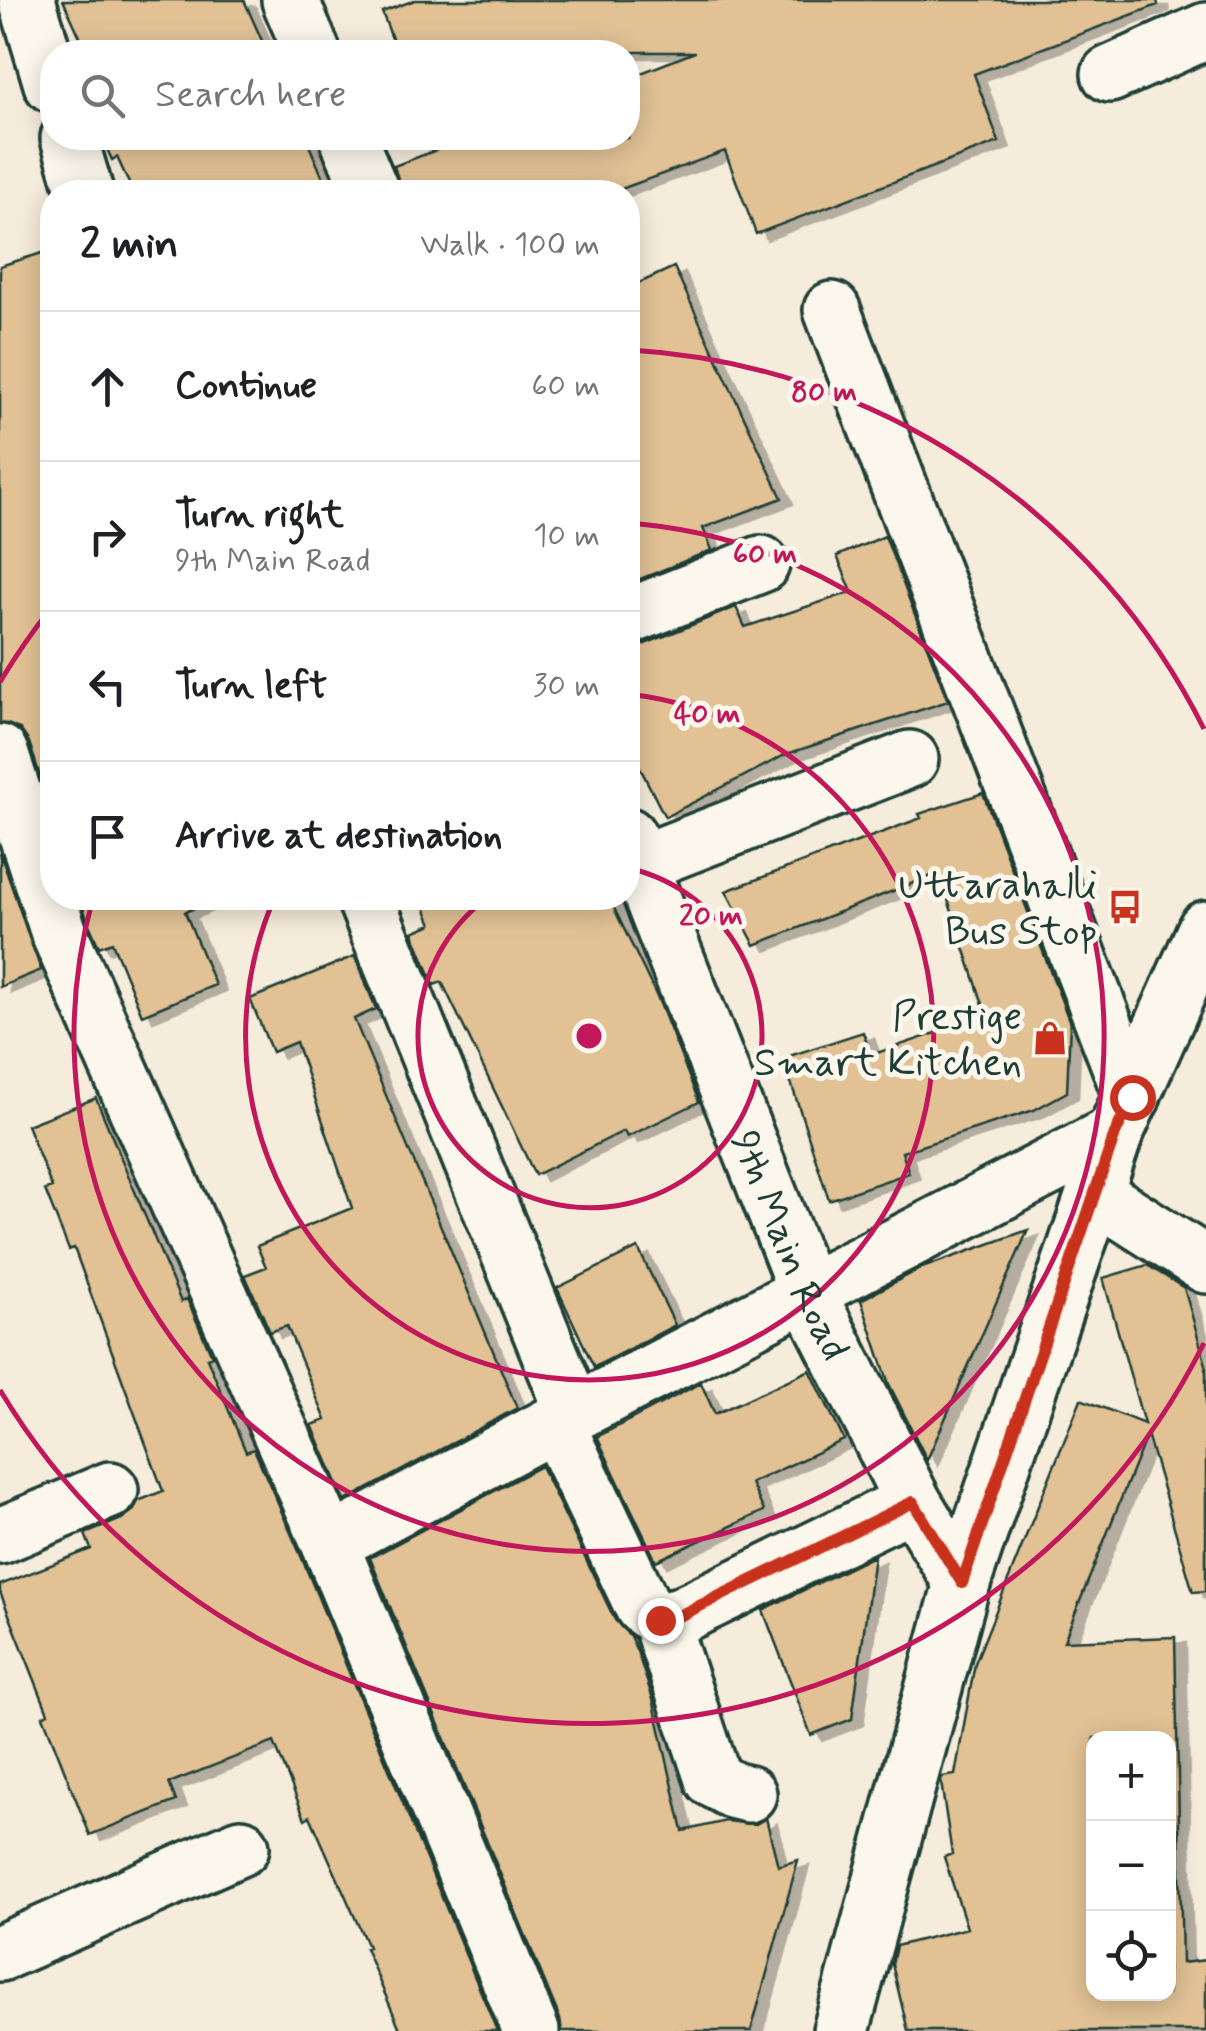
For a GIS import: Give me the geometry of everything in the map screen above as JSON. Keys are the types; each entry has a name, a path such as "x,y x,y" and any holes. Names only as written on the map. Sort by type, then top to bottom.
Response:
{"street":[{"path":"27,0 40,44"},
{"path":"290,0 307,40"},
{"path":"1110,74 1206,31"},
{"path":"73,150 81,180"},
{"path":"353,150 366,180"},
{"path":"832,310 1123,1115"},
{"path":"640,613 761,564"},
{"path":"0,753 40,873"},
{"path":"640,848 910,759"},
{"name":"9th Main Road","path":"640,868 807,1292 913,1502 962,1583"},
{"path":"52,910 330,1544 531,2031"},
{"path":"370,910 565,1418 644,1607 660,1620 713,1779 748,1794"},
{"path":"841,2031 962,1583 1123,1115 1206,930"},
{"path":"330,1544 807,1292 1123,1115"},
{"path":"1096,1194 1206,1265"},
{"path":"0,1536 110,1490"},
{"path":"660,1620 681,1615 913,1502"},
{"path":"0,1953 241,1847"}],"building":[{"path":"63,0 244,0 262,40 81,40"},
{"path":"415,0 1157,0 1158,5 974,74 999,142 756,234 725,151 640,182 398,180 394,166 436,150 640,150 640,73 695,52 640,52 640,40 392,40 382,12"},
{"path":"107,150 311,150 324,180 128,180 117,157 112,160"},
{"path":"40,254 40,776 29,742 20,729 0,723 0,266"},
{"path":"674,267 782,498 703,528 712,550 640,579 640,283"},
{"path":"885,536 948,701 787,754 665,817 640,768 640,646 736,607 745,627 852,592 837,556"},
{"path":"983,793 1070,1023 1067,1092 1034,1110 902,1152 909,1173 829,1200 783,1058 863,1032 871,1055 987,1016 939,873 755,945 726,891 921,818 919,814"},
{"path":"0,853 41,970 0,987"},
{"path":"84,910 190,910 185,912 215,985 142,1015 112,942 99,947"},
{"path":"426,910 615,910 659,1001 699,1102 627,1137 624,1131 535,1175 442,982 434,985 413,932 432,924"},
{"path":"355,956 376,1009 354,1019 517,1408 345,1501 312,1425 326,1420 287,1326 270,1332 245,1275 266,1267 257,1246 352,1208 296,1042 272,1052 250,999"},
{"path":"96,1098 181,1302 187,1299 212,1356 207,1358 246,1452 254,1449 301,1556 497,2031 401,2031 365,1948 368,1947 310,1816 305,1819 274,1742 169,1783 176,1801 90,1835 43,1716 48,1713 0,1585 91,1549 85,1534 122,1519 138,1501 163,1491 74,1248 69,1250 45,1190 52,1188 27,1125"},
{"path":"1028,1230 927,1460 889,1384 861,1300 922,1268"},
{"path":"638,1248 675,1325 594,1367 557,1288"},
{"path":"1147,1265 1184,1288 1206,1365 1206,1591 1193,1592 1147,1434 1064,1641 1175,1637 1182,1963 1206,1960 1206,2031 908,2031 892,1964 896,1946 967,1928 944,1857 952,1854 941,1782 942,1777 955,1775 975,1663 1081,1399 1144,1424 1103,1278"},
{"path":"810,1370 844,1440 751,1483 764,1511 656,1561 597,1437 701,1383 715,1414"},
{"path":"541,1466 615,1620 637,1651 653,1699 683,1831 726,1821 756,1824 766,1818 778,1866 798,1860 751,2031 562,2031 370,1558"},
{"path":"874,1556 852,1719 811,1735 763,1610"}],"place":[{"name":"Uttarahalli Bus Stop","path":"1125,907"},
{"name":"Prestige Smart Kitchen","path":"1050,1038"}],"route":[{"path":"660,1620 681,1615 913,1502 962,1583 1115,1134 1132,1097"}]}
